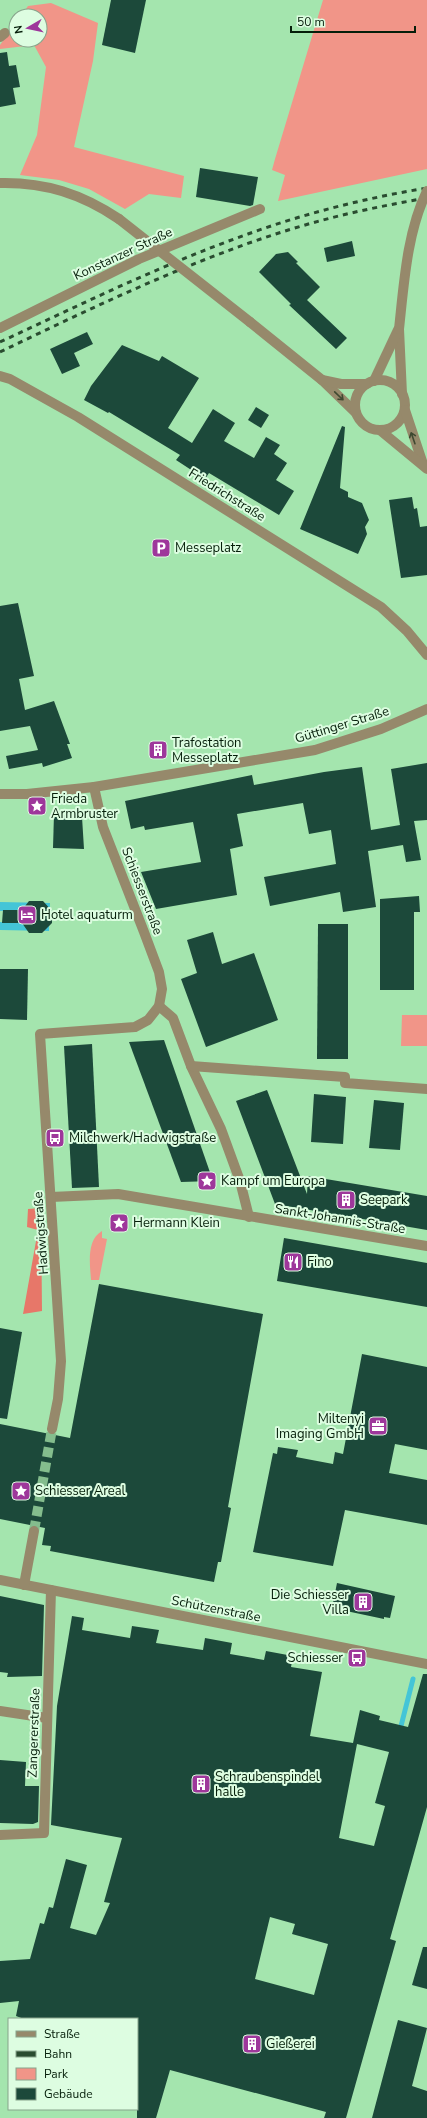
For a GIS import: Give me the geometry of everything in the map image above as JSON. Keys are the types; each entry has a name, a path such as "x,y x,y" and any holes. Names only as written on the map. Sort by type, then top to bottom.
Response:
{"street":[{"path":"0,183 17,182 45,186 71,192 98,204 322,380 356,413 366,426 381,431 425,467"},
{"path":"425,467 404,410 399,328 406,270 416,220 427,190"},
{"name":"Konstanzer Straße","path":"0,328 139,259 260,209"},
{"path":"356,413 357,397 370,383 399,328"},
{"name":"Friedrichstraße","path":"0,376 10,379 78,417 381,607 407,631 427,655"},
{"path":"322,380 341,384 390,383 402,394"},
{"path":"381,431 396,425 404,410"},
{"name":"Güttinger Straße","path":"0,794 27,794 94,787 315,750 380,729 427,709"},
{"name":"Schiesserstraße","path":"94,787 103,827 159,972 162,988 159,1006"},
{"path":"159,1006 173,1018 191,1066 221,1129 240,1182 249,1218"},
{"name":"Hadwigstraße","path":"52,1429 58,1399 61,1361 40,1034 135,1027 148,1020 159,1006"},
{"path":"191,1066 345,1077 345,1083 427,1089"},
{"name":"Sankt-Johannis-Straße","path":"51,1197 118,1194 249,1218 427,1246"},
{"path":"24,1585 34,1531"},
{"name":"Schützenstraße","path":"0,1580 427,1664"},
{"name":"Zangererstraße","path":"0,1835 44,1833 51,1590"},
{"path":"0,1711 47,1718"}],"green space":[{"path":"323,0 427,0 427,169 278,201 285,175 272,170"},
{"path":"51,3 98,23 93,61 74,147 184,176 181,198 149,194 125,209 89,189 59,180 20,175 37,135 46,67 36,48 48,48 48,8 27,8 28,6"},
{"path":"8,34 8,48 0,49 0,45"},
{"path":"402,1015 427,1015 427,1046 401,1046"},
{"path":"102,1231 102,1238 107,1239 99,1280 91,1280 91,1247 93,1240"}],"shaded area":[{"path":"41,1208 42,1311 23,1314 38,1230 27,1227 28,1209"}],"water":[{"name":"Hotel aquaturm","path":"0,902 50,903 49,931 0,930 0,922 14,923 26,911 0,911"}],"building":[{"path":"111,0 146,0 135,53 102,45"},
{"path":"7,52 9,66 16,65 20,87 13,88 16,104 0,107 0,53"},
{"path":"200,168 258,177 253,205 250,206 196,197"},
{"path":"352,241 355,256 327,262 324,248"},
{"path":"288,252 298,262 296,263 320,287 307,300 347,338 336,349 289,305 291,304 259,272 276,254"},
{"path":"87,332 93,344 74,353 80,366 62,374 50,349"},
{"path":"122,345 159,361 162,356 199,378 168,428 192,443 213,409 235,423 224,441 254,458 266,437 280,445 274,454 287,463 276,480 294,491 279,515 209,473 205,479 176,460 180,455 109,412 108,413 84,400 91,386"},
{"path":"256,407 269,415 261,428 248,420"},
{"path":"342,426 345,427 340,488 348,492 348,497 362,503 369,520 365,527 367,534 358,554 300,529"},
{"path":"412,497 414,509 417,508 420,527 427,526 427,575 401,578 389,500"},
{"path":"18,603 34,676 19,679 25,710 54,701 70,744 67,744 72,758 43,767 42,763 9,769 6,756 38,750 30,726 0,731 0,606"},
{"path":"427,763 427,820 414,821 421,860 406,862 403,845 368,851 376,907 343,912 340,892 270,906 264,877 336,864 331,830 309,834 303,803 237,814 243,846 230,849 237,895 156,909 141,872 201,862 193,822 145,830 144,826 131,829 125,801 252,775 254,785 324,772 362,767 371,830 400,825 391,769"},
{"path":"54,814 82,817 84,849 53,848"},
{"path":"419,896 420,912 414,912 414,990 380,990 380,899"},
{"name":"Hotel aquaturm","path":"29,901 43,901 52,911 52,923 42,933 29,933 22,923 2,923 3,910 22,910"},
{"path":"318,924 348,924 348,1059 317,1059"},
{"path":"213,932 222,964 254,953 278,1020 206,1047 181,979 197,973 187,940"},
{"path":"0,969 28,969 27,1020 0,1019"},
{"path":"164,1040 213,1181 181,1182 129,1042"},
{"path":"92,1044 99,1187 72,1188 64,1046"},
{"path":"267,1090 307,1194 308,1176 427,1196 427,1230 275,1204 236,1101"},
{"path":"314,1094 346,1097 343,1144 311,1142"},
{"path":"374,1100 404,1103 400,1150 369,1148"},
{"path":"284,1238 427,1263 427,1307 277,1281"},
{"path":"99,1284 263,1314 228,1507 231,1508 221,1562 218,1562 214,1582 50,1551 51,1546 42,1545 45,1528 0,1519 0,1424 70,1438"},
{"path":"0,1328 22,1332 7,1419 0,1418"},
{"path":"362,1354 427,1367 427,1450 395,1444 389,1473 427,1480 427,1525 345,1510 333,1566 253,1552 273,1453 277,1454 278,1447 298,1450 296,1457 333,1464 335,1452 343,1454"},
{"name":"Die Schiesser Villa","path":"337,1583 395,1596 390,1618 384,1617 384,1619 332,1608"},
{"path":"0,1596 44,1605 42,1676 7,1677 8,1673 0,1672"},
{"path":"72,1616 84,1618 82,1630 130,1638 132,1626 159,1630 156,1643 203,1650 205,1638 232,1643 230,1654 264,1660 266,1651 293,1656 291,1667 322,1672 310,1736 353,1743 360,1710 380,1716 379,1720 408,1727 423,1674 427,1674 427,1807 390,1939 396,1941 346,2118 324,2118 326,2112 170,2070 156,2118 137,2118 138,2018 21,2018 16,2016 19,2001 0,2003 0,1961 30,1959 40,1923 44,1924 49,1907 53,1908 66,1859 87,1865 70,1928 96,1935 110,1903 104,1902 122,1838 51,1825 57,1706","holes":["357,1744 389,1752 375,1803 385,1806 374,1846 339,1838","270,1917 295,1924 292,1934 328,1944 314,1995 255,1979"]},
{"path":"0,1760 26,1762 25,1786 39,1786 38,1822 33,1824 0,1823"},
{"path":"423,1947 427,1947 427,1989 412,1985"},
{"path":"398,2020 427,2028 412,2086 427,2091 427,2118 372,2118"}],"waterway":[{"path":"400,1730 413,1679"}],"tunnel":[{"path":"34,1531 52,1429"}],"railway":[{"path":"0,342 154,271 248,234 292,219 336,207 381,196 427,188"},
{"path":"0,352 118,296 159,278 241,246 323,220 427,198"}],"place":[{"name":"Messeplatz","path":"161,548"},
{"name":"Trafostation Messeplatz","path":"158,750"},
{"name":"Frieda Armbruster","path":"37,806"},
{"name":"Hotel aquaturm","path":"27,915"},
{"name":"Milchwerk/Hadwigstraße","path":"55,1138"},
{"name":"Kampf um Europa","path":"207,1181"},
{"name":"Seepark","path":"346,1200"},
{"name":"Hermann Klein","path":"119,1223"},
{"name":"Fino","path":"293,1262"},
{"name":"Miltenyi Imaging GmbH","path":"378,1426"},
{"name":"Schiesser Areal","path":"21,1491"},
{"name":"Die Schiesser Villa","path":"363,1602"},
{"name":"Schiesser","path":"357,1658"},
{"name":"Schraubenspindel halle","path":"201,1784"},
{"name":"Gießerei","path":"252,2044"}]}
